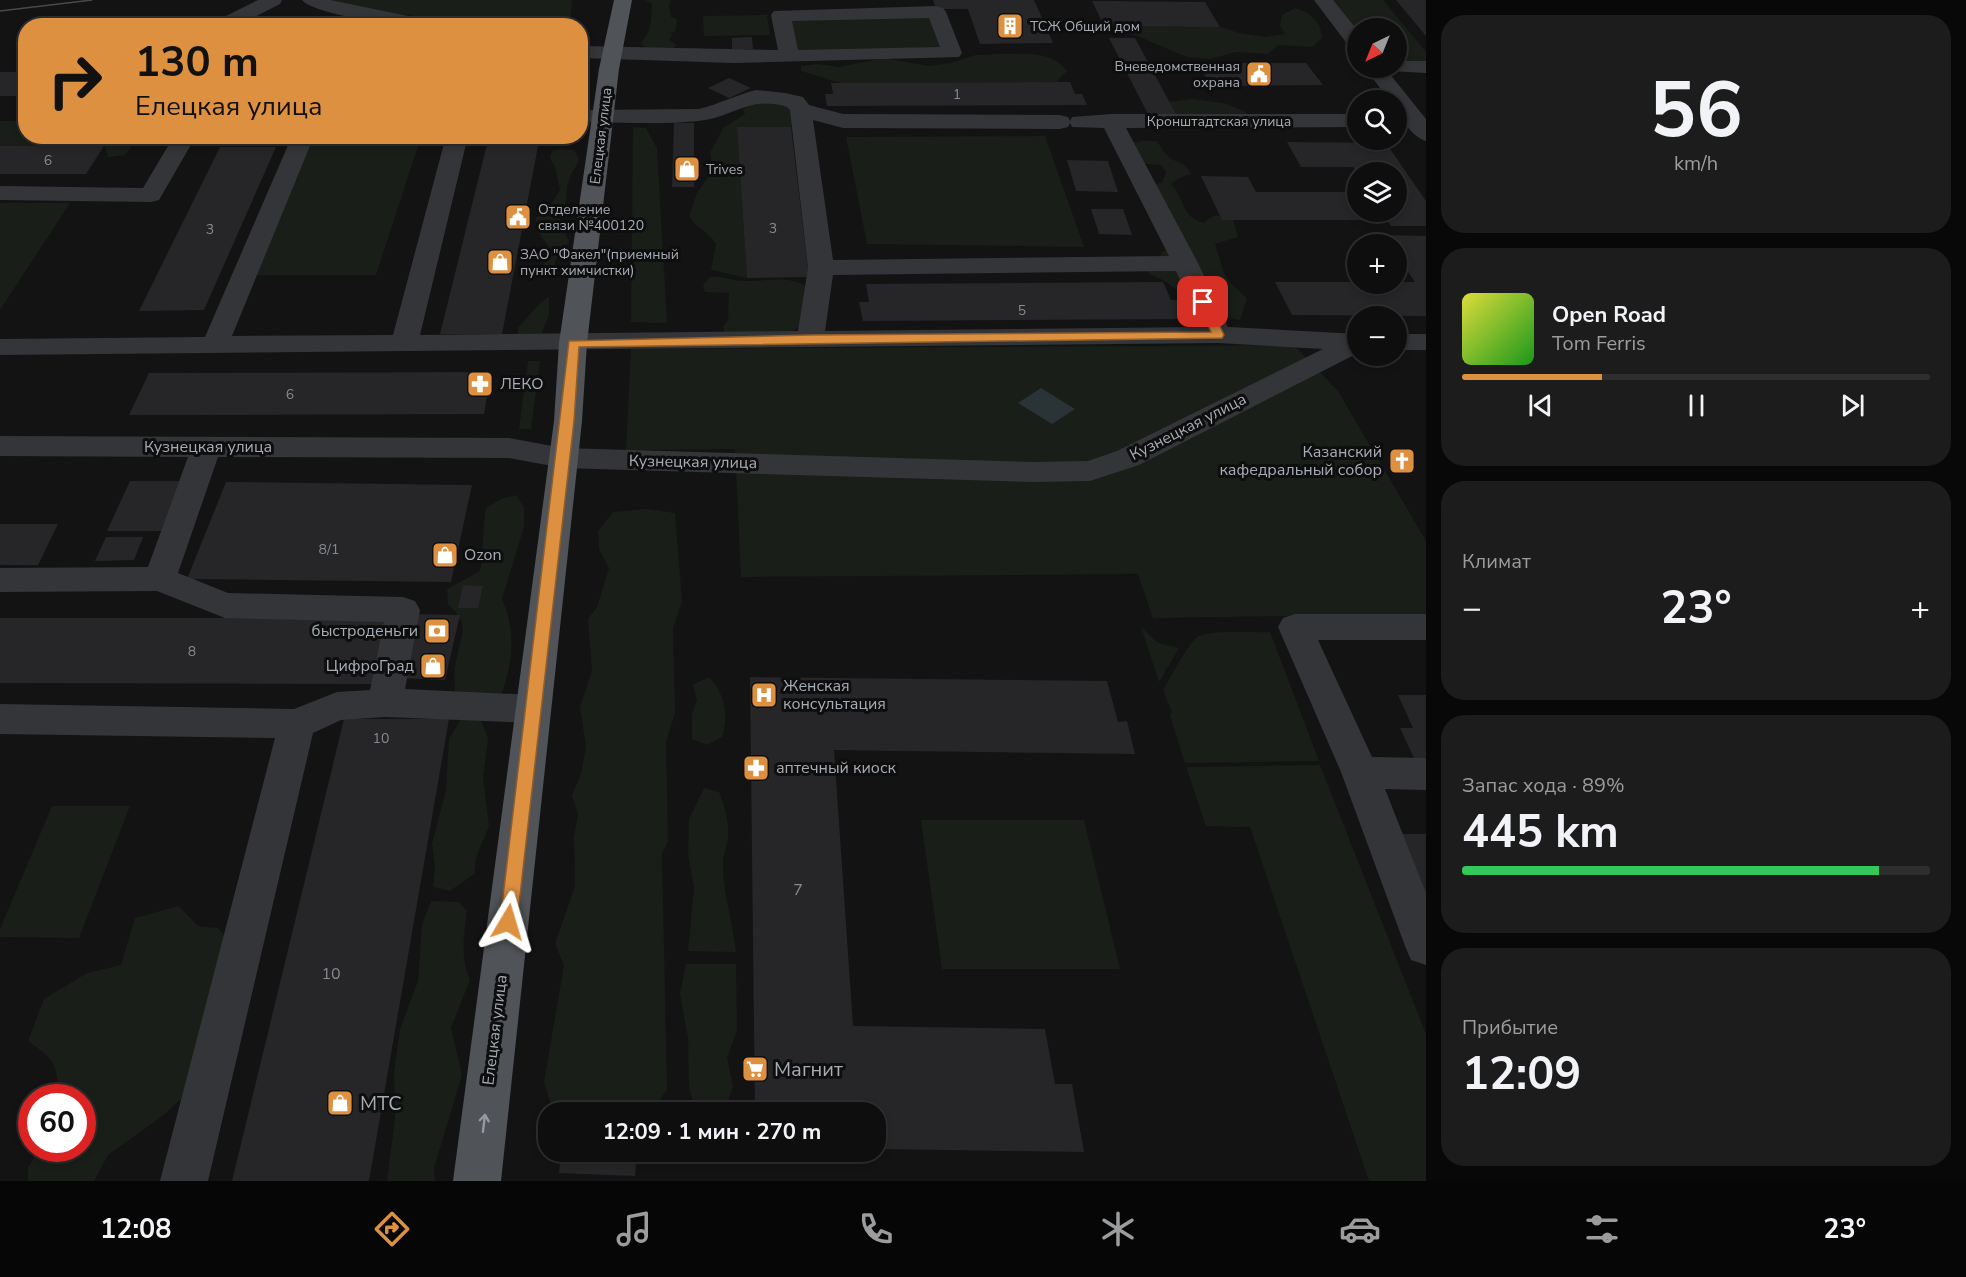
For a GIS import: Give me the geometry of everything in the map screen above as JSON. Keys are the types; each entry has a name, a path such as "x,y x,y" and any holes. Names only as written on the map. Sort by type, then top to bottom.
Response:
{"main road":[{"name":"Елецкая улица","path":"477,1181 563,458 592,116 611,61 623,0"}],"street":[{"path":"311,0 334,8 386,18"},
{"path":"1323,0 1347,31"},
{"path":"237,18 269,2"},
{"path":"259,18 269,2"},
{"path":"588,60 952,53 936,12 781,15 789,56"},
{"path":"588,54 611,61"},
{"path":"1407,67 1426,68"},
{"name":"Кронштадтская улица","path":"592,116 699,115 725,109 737,101 756,96 778,97 795,102 801,110 843,121 1347,120"},
{"path":"801,110 821,268 810,338"},
{"path":"1111,121 1185,263 1218,335"},
{"path":"0,193 151,195 180,144"},
{"path":"215,346 300,144"},
{"path":"405,344 455,144"},
{"path":"821,268 1185,263"},
{"path":"0,347 1218,335 1347,342"},
{"path":"1407,342 1426,342"},
{"name":"Кузнецкая улица","path":"0,446 509,448 563,458 1032,472 1090,471 1128,458 1347,347"},
{"path":"160,579 206,447"},
{"path":"0,580 160,579 225,605 403,610 385,703"},
{"path":"1426,627 1295,627 1360,772 1426,946"},
{"path":"0,719 297,724 337,706 385,703 533,709"},
{"path":"184,1181 297,724"},
{"path":"1360,772 1426,774"}],"shaded area":[{"path":"328,0 572,0 570,18 429,18"},
{"path":"645,0 671,0 669,5 671,17 677,19 675,32 671,33 669,40 677,45 670,50 646,48 640,43 647,35 651,20 652,4"},
{"path":"1331,0 1383,0 1398,18 1347,18 1347,22"},
{"path":"1295,8 1314,18 1322,38 1312,47 1278,45 1268,54 1236,52 1210,59 1187,57 1135,35 1108,31 1104,26 1220,27 1239,33 1266,37 1285,34 1280,26 1282,15"},
{"path":"932,14 947,50 794,54 786,17"},
{"path":"767,15 770,35 704,36 703,16"},
{"path":"1407,29 1426,52 1426,63 1407,62"},
{"path":"976,55 1046,56 1061,64 1067,71 1056,82 840,83 801,71 801,66 818,64 839,67 884,58 928,66 951,63"},
{"path":"765,99 793,109 793,120 791,127 737,127 747,278 711,270 716,244 689,216 697,193 713,170 710,153 723,128 745,114 743,110 751,103"},
{"path":"1192,99 1224,103 1246,112 1244,118 1177,116 1169,102"},
{"path":"0,121 18,121 18,144 133,144 125,155 108,157 104,146 0,146"},
{"path":"633,127 646,128 657,148 667,323 631,322"},
{"path":"1045,136 1084,247 867,244 846,137"},
{"path":"1157,141 1167,155 1184,165 1191,174 1171,184 1191,216 1204,223 1211,217 1218,216 1233,220 1238,237 1215,244 1224,273 1232,285 1247,298 1240,320 1221,316 1197,306 1167,283 1149,274 1149,267 1159,259 1162,252 1177,245 1154,184 1162,183 1166,172 1161,165 1136,163 1130,143"},
{"path":"305,144 419,144 376,275 246,275"},
{"path":"574,150 579,159 568,182 565,205 558,215 569,242 556,259 552,277 540,273 549,247 538,232 536,218 552,203 560,190 555,167 550,158 552,151"},
{"path":"0,203 70,203 0,310"},
{"path":"710,277 743,281 787,280 803,285 810,290 801,327 790,332 725,333 723,326 728,320 729,293 705,292 703,285"},
{"path":"549,297 549,315 540,337 518,336 518,327 540,303"},
{"path":"1294,345 1338,391 1426,541 1426,614 1153,618 1138,574 741,577 735,449 626,450 631,349"},
{"path":"528,361 540,361 531,429 519,429"},
{"path":"1041,388 1075,409 1052,424 1018,403"},
{"path":"516,495 524,507 524,527 502,599 510,624 510,662 499,699 479,698 455,691 455,665 463,629 460,618 448,605 447,589 480,571 486,508 501,499"},
{"path":"647,509 675,513 682,601 673,629 675,713 666,742 668,841 662,854 667,1089 659,1102 550,1102 544,1082 564,965 555,944 575,886 574,837 578,814 572,795 581,774 586,747 580,707 592,671 588,619 597,607 609,568 599,549 598,531 613,512"},
{"path":"1141,627 1158,643 1179,648 1159,682"},
{"path":"1270,632 1319,761 1185,763 1170,716 1172,712 1163,690 1187,650 1196,638 1210,633"},
{"path":"709,677 722,698 725,721 722,737 707,745 692,739 692,714 697,700 693,685"},
{"path":"479,715 488,738 483,777 489,826 476,858 474,874 450,891 433,887 435,869 432,844 446,790 449,739 461,719"},
{"path":"1320,765 1426,1034 1426,1181 1369,1181 1250,827 1206,826 1186,767"},
{"path":"704,788 719,792 726,814 728,837 723,872 736,952 688,951 694,887 688,855 689,819"},
{"path":"52,806 130,806 79,938 0,937 0,929"},
{"path":"921,820 1084,820 1120,969 942,969"},
{"path":"431,901 459,902 467,911 464,955 470,980 451,1028 462,1075 434,1168 435,1181 387,1181 395,1119 394,1072 400,1029 418,981 422,925"},
{"path":"179,906 198,926 218,928 234,948 189,1092 161,1117 108,1155 94,1181 28,1181 28,1168 31,1162 96,1162 96,1084 57,1084 56,1070 49,1058 28,1041 44,999 87,973 121,965 135,918"},
{"path":"686,964 736,964 737,1031 727,1057 733,1087 728,1102 693,1102 689,1088 688,1038 680,994"}],"building":[{"name":"ТСЖ Общий дом","path":"933,0 1034,0 1053,43 980,44 968,9 936,9"},
{"path":"1396,0 1426,0 1426,36"},
{"path":"1092,1 1205,2 1220,27 1104,26"},
{"path":"752,37 753,49 732,49 732,38"},
{"path":"1109,38 1135,38 1177,116 1149,116"},
{"name":"Вневедомственная охрана","path":"1198,63 1306,63 1323,85 1211,86"},
{"path":"0,72 18,72 18,96 0,96"},
{"path":"729,78 751,88 729,98 708,88"},
{"path":"1070,82 1075,94 1082,94 1087,105 827,106 825,94 833,94 831,83"},
{"path":"674,123 694,123 694,187 672,187"},
{"path":"737,127 791,127 809,277 747,278"},
{"path":"1287,142 1347,143 1347,150 1391,150 1399,162 1347,162 1347,167 1301,167"},
{"path":"487,144 538,144 502,334 440,334"},
{"path":"0,146 104,146 86,174 0,174"},
{"path":"220,147 276,147 204,310 139,311"},
{"path":"1067,160 1108,161 1118,192 1076,191"},
{"path":"1407,173 1426,201 1426,226 1391,226 1388,222 1407,222"},
{"path":"1201,176 1248,177 1256,192 1347,192 1347,220 1222,220"},
{"path":"1091,209 1123,209 1132,235 1099,234"},
{"path":"1407,236 1426,236 1426,316 1407,316 1407,306 1347,306 1347,315 1292,315 1275,282 1347,282 1347,294 1407,294 1407,282 1415,282 1407,270"},
{"path":"1163,282 1171,300 1179,300 1188,319 863,321 859,302 869,302 866,284"},
{"path":"491,372 484,414 129,415 149,373"},
{"path":"130,481 189,481 167,531 107,531"},
{"path":"226,482 472,485 451,582 187,579"},
{"path":"0,524 58,524 38,565 0,565"},
{"path":"106,537 143,537 134,560 95,561"},
{"path":"463,585 483,586 478,608 458,608"},
{"path":"415,614 460,615 445,680 399,678"},
{"path":"0,618 392,618 377,684 0,683"},
{"name":"Женская консультация","path":"750,677 1107,681 1118,722 1127,721 1135,754 834,750 853,1026 1045,1029 1055,1084 1072,1084 1084,1152 886,1149 886,1102 755,1102"},
{"path":"1398,695 1426,695 1426,767 1418,767 1400,728 1413,728"},
{"path":"344,719 449,719 369,1181 232,1181"},
{"path":"1391,834 1426,834 1426,914"},
{"path":"560,1162 636,1162 635,1176 559,1173"}],"tram line":[{"path":"0,11 92,0"}],"place":[{"name":"ТСЖ Общий дом","path":"1010,26"},
{"name":"Вневедомственная охрана","path":"1259,74"},
{"name":"Trives","path":"687,169"},
{"name":"Отделение связи №400120","path":"518,217"},
{"name":"ЗАО \"Факел\"(приемный пункт химчистки)","path":"500,262"},
{"name":"ЛЕКО","path":"480,384"},
{"name":"Казанский кафедральный собор","path":"1402,461"},
{"name":"Ozon","path":"445,555"},
{"name":"быстроденьги","path":"437,631"},
{"name":"ЦифроГрад","path":"433,666"},
{"name":"Женская консультация","path":"764,695"},
{"name":"аптечный киоск","path":"756,768"},
{"name":"Магнит","path":"755,1069"},
{"name":"МТС","path":"340,1103"}],"route":[{"path":"508,922 568,421 573,343 810,338 1218,335 1203,302"}]}
